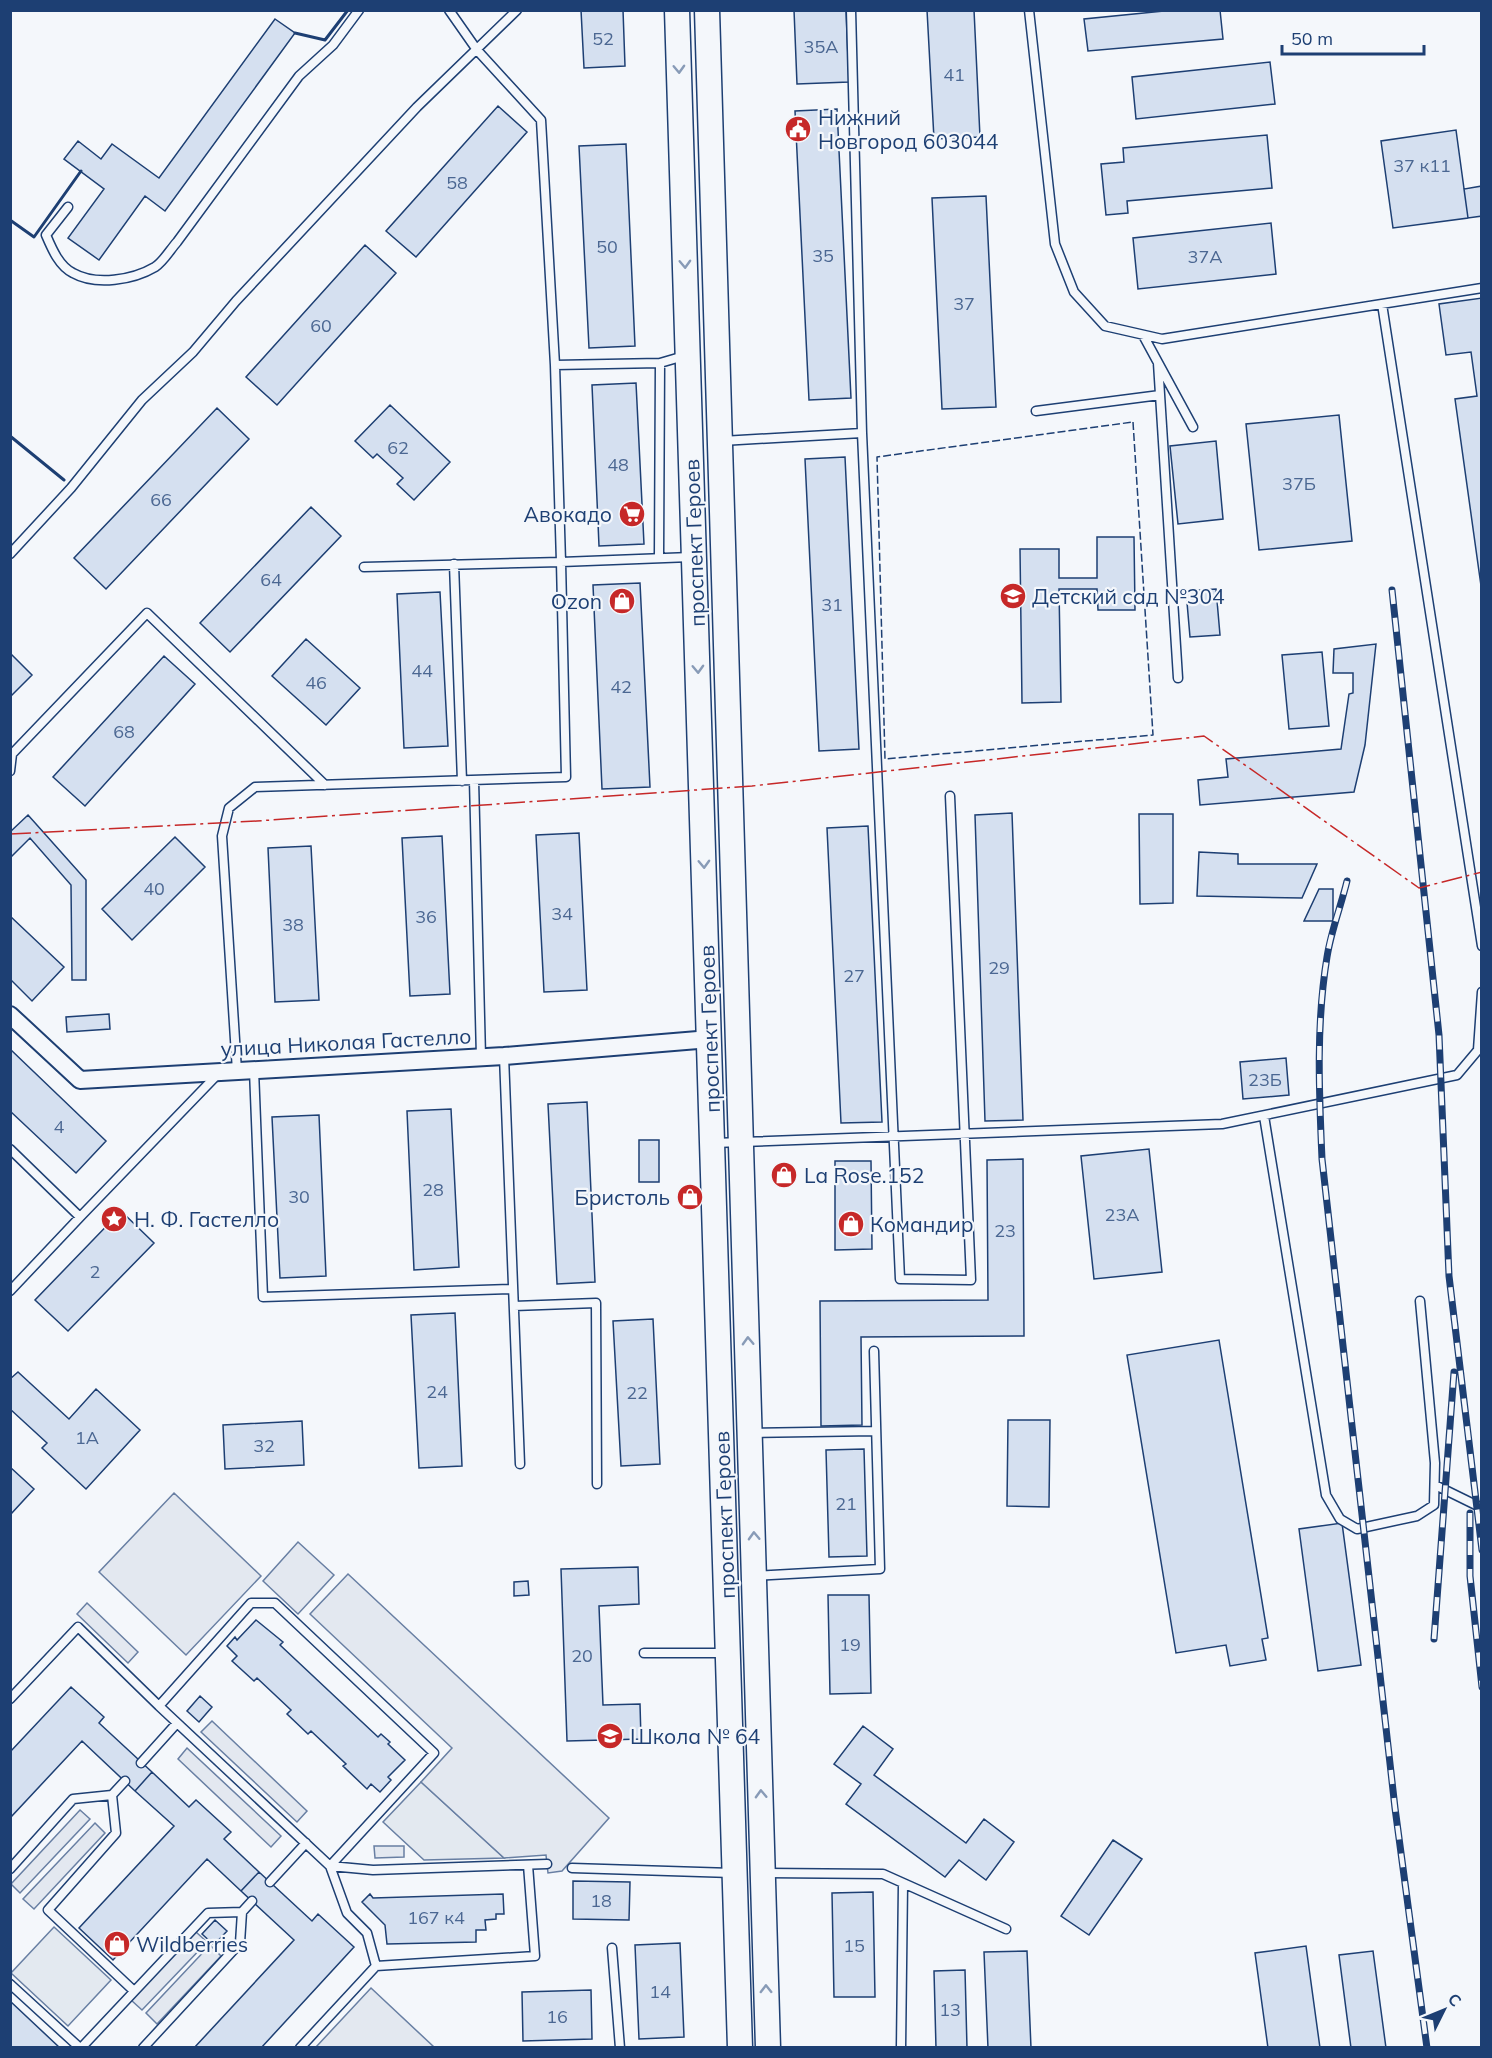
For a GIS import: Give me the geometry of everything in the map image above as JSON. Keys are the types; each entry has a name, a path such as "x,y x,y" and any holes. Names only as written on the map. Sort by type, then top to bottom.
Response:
{"main road":[{"name":"проспект Героев","path":"677,10 740,2048"},
{"name":"проспект Героев","path":"707,10 768,2048"}],"street":[{"name":"улица Николая Гастелло","path":"10,1015 80,1080 504,1056 710,1039"}],"lane":[{"path":"68,207 46,236 54,255 73,273 92,278 120,280 156,267 177,242 299,76 333,45 359,10"},
{"path":"449,10 477,50 540,120 555,365 566,777 255,787 229,808 222,836 246,1071 263,1296 513,1289"},
{"path":"10,554 71,489 142,400 193,352 236,301 417,107 517,10"},
{"path":"851,10 862,433 900,1279 971,1280 950,796"},
{"path":"1029,10 1055,244 1074,292 1105,326 1162,339 1482,288"},
{"path":"1382,304 1477,891 1482,946"},
{"path":"1143,335 1192,427"},
{"path":"555,365 660,363 687,355"},
{"path":"659,556 660,363"},
{"path":"1158,363 1178,678"},
{"path":"1036,411 1160,395"},
{"path":"720,441 862,433"},
{"path":"364,567 561,562 659,556 694,557"},
{"path":"454,564 462,781"},
{"path":"10,771 12,754 147,613 325,785"},
{"path":"474,780 481,1057"},
{"path":"713,1143 1222,1124 1264,1116 1457,1075 1478,1050 1482,992"},
{"path":"504,1056 520,1464"},
{"path":"10,1291 219,1072"},
{"path":"1264,1116 1326,1495 1340,1519 1356,1529 1417,1516 1434,1505 1435,1485 1420,1301"},
{"path":"10,1149 80,1217"},
{"path":"514,1306 596,1303 597,1484"},
{"path":"755,1576 880,1569 874,1351"},
{"path":"751,1433 875,1431"},
{"path":"1435,1485 1482,1508"},
{"path":"159,1706 252,1603 275,1603 434,1753 330,1866"},
{"path":"10,1699 78,1627 330,1866 348,1913 367,1933 376,1966"},
{"path":"644,1653 728,1653"},
{"path":"141,1762 177,1723"},
{"path":"10,1869 74,1799 112,1795 125,1781"},
{"path":"112,1795 116,1833 48,1910 134,1991"},
{"path":"270,1882 306,1843"},
{"path":"330,1866 373,1870 547,1864"},
{"path":"300,2048 376,1966 535,1956 528,1865"},
{"path":"572,1868 735,1874"},
{"path":"764,1873 883,1874 1006,1929"},
{"path":"901,2048 903,1884"},
{"path":"143,2048 240,1942 242,1912 252,1901"},
{"path":"10,1984 80,2048 208,1913 242,1912"},
{"path":"612,1948 620,2048"}],"shaded area":[{"path":"174,1493 261,1576 186,1655 99,1572"},
{"path":"298,1542 334,1575 298,1614 263,1581"},
{"path":"348,1574 609,1818 562,1871 548,1873 546,1855 504,1858 421,1782 452,1748 310,1614"},
{"path":"87,1603 138,1652 128,1663 77,1614"},
{"path":"212,1721 307,1811 297,1822 201,1732"},
{"path":"187,1748 281,1836 271,1847 178,1759"},
{"path":"421,1782 504,1858 424,1860 383,1822"},
{"path":"80,1810 90,1819 20,1893 11,1884"},
{"path":"95,1823 105,1833 34,1909 23,1899"},
{"path":"374,1846 404,1846 404,1857 375,1858"},
{"path":"54,1927 111,1980 68,2026 11,1973"},
{"path":"196,1932 207,1942 142,2010 131,2000"},
{"path":"210,1945 221,1956 157,2024 146,2013"},
{"path":"371,1988 434,2047 316,2047"}],"building":[{"path":"581,10 623,10 625,66 584,68"},
{"path":"794,10 846,10 849,82 797,84"},
{"path":"927,10 974,10 980,137 934,139"},
{"path":"1174,10 1220,10 1223,39 1088,51 1084,19"},
{"path":"275,19 295,33 165,211 145,196 99,260 68,238 104,189 64,159 78,141 101,159 112,144 159,178"},
{"path":"1270,62 1275,104 1136,119 1132,77"},
{"path":"498,106 527,132 416,257 386,231"},
{"path":"837,109 851,398 809,400 795,111"},
{"path":"1456,130 1468,218 1393,228 1381,141"},
{"path":"1267,135 1272,188 1127,201 1128,213 1106,215 1101,164 1124,162 1123,148"},
{"path":"626,144 635,346 589,348 579,146"},
{"path":"1482,186 1482,216 1468,218 1464,189"},
{"path":"986,196 996,407 942,409 932,198"},
{"path":"1271,223 1276,274 1138,289 1133,238"},
{"path":"365,245 396,273 277,405 246,377"},
{"path":"1482,298 1482,593 1455,399 1477,396 1471,352 1446,355 1439,304"},
{"path":"636,383 644,544 599,546 592,385"},
{"path":"390,405 450,462 414,500 397,484 403,478 377,454 373,458 355,441"},
{"path":"217,408 249,439 106,589 74,558"},
{"path":"1339,415 1352,541 1259,550 1246,424"},
{"path":"1216,441 1223,519 1178,524 1170,446"},
{"path":"845,457 859,749 819,751 805,459"},
{"path":"311,507 341,536 230,652 200,623"},
{"path":"1097,537 1134,537 1135,610 1098,610 1097,589 1059,589 1061,702 1022,703 1020,549 1059,549 1059,578 1097,578"},
{"path":"640,583 650,787 602,789 593,585"},
{"path":"1216,589 1220,635 1190,637 1186,591"},
{"path":"440,592 448,746 404,748 397,594"},
{"path":"306,639 360,688 326,725 272,676"},
{"path":"1376,644 1365,745 1354,792 1200,805 1198,780 1228,777 1226,759 1341,749 1349,694 1353,693 1353,673 1333,673 1334,649"},
{"path":"1322,652 1329,726 1289,729 1282,655"},
{"path":"10,653 32,675 10,697"},
{"path":"164,656 195,684 85,806 53,777"},
{"path":"1012,813 1023,1120 985,1121 975,815"},
{"path":"1139,814 1173,814 1173,903 1140,904"},
{"path":"28,815 86,880 86,980 72,980 71,885 30,838 10,858 10,832"},
{"path":"868,826 882,1122 841,1123 827,828"},
{"path":"579,833 587,990 544,992 536,835"},
{"path":"442,836 450,994 410,996 402,838"},
{"path":"175,837 205,867 132,940 102,909"},
{"path":"311,846 319,1000 275,1002 268,848"},
{"path":"1199,852 1238,854 1238,864 1317,864 1302,898 1197,896"},
{"path":"1319,889 1333,889 1333,921 1304,921"},
{"path":"10,916 64,967 32,1001 10,979"},
{"path":"109,1014 110,1029 67,1032 66,1017"},
{"path":"10,1049 106,1141 76,1173 10,1111"},
{"path":"1286,1058 1289,1095 1243,1099 1240,1062"},
{"path":"587,1102 595,1282 557,1284 548,1104"},
{"path":"451,1109 459,1267 414,1270 407,1111"},
{"path":"319,1115 326,1276 280,1278 272,1117"},
{"path":"639,1140 659,1140 659,1182 639,1182"},
{"path":"1149,1149 1162,1272 1094,1279 1081,1156"},
{"path":"1023,1159 1024,1336 861,1337 862,1425 821,1426 820,1301 988,1300 987,1160"},
{"path":"835,1161 871,1161 872,1249 835,1250"},
{"path":"792,1166 792,1183 780,1183 779,1167"},
{"path":"121,1211 154,1243 68,1331 35,1300"},
{"path":"455,1313 462,1466 419,1468 411,1315"},
{"path":"653,1319 660,1464 621,1466 613,1321"},
{"path":"1219,1340 1268,1638 1262,1639 1266,1660 1230,1666 1226,1645 1176,1653 1127,1355"},
{"path":"18,1372 69,1419 96,1389 140,1430 86,1489 42,1448 47,1443 10,1409 10,1379"},
{"path":"1008,1420 1050,1420 1049,1507 1007,1506"},
{"path":"302,1421 304,1465 225,1469 223,1425"},
{"path":"864,1449 867,1556 829,1557 826,1450"},
{"path":"10,1467 34,1489 10,1515"},
{"path":"1342,1523 1361,1665 1318,1671 1299,1529"},
{"path":"638,1567 639,1604 599,1606 603,1705 640,1704 641,1739 567,1741 561,1569"},
{"path":"528,1581 529,1595 514,1596 514,1582"},
{"path":"828,1595 869,1595 871,1693 830,1694"},
{"path":"256,1620 283,1642 280,1645 378,1737 381,1734 390,1742 388,1744 405,1760 388,1777 391,1780 380,1792 371,1784 367,1789 343,1766 346,1764 311,1731 308,1734 287,1714 291,1710 257,1678 254,1681 232,1661 237,1656 227,1646 235,1637 237,1640"},
{"path":"71,1687 104,1717 99,1723 152,1772 135,1791 82,1741 10,1818 10,1752"},
{"path":"200,1696 212,1707 199,1722 187,1711"},
{"path":"863,1726 893,1749 874,1775 966,1843 984,1819 1014,1842 986,1880 959,1860 945,1877 846,1804 861,1784 834,1764"},
{"path":"152,1772 189,1807 196,1800 231,1832 224,1839 259,1872 241,1891 207,1859 113,1960 79,1928 174,1826 135,1791"},
{"path":"1113,1840 1142,1859 1089,1935 1061,1916"},
{"path":"259,1872 312,1921 318,1914 354,1947 261,2048 194,2048 294,1940 241,1891"},
{"path":"573,1881 630,1882 629,1920 573,1919"},
{"path":"873,1892 875,1997 834,1997 832,1893"},
{"path":"370,1894 373,1898 503,1894 504,1914 496,1914 496,1919 485,1920 486,1930 476,1930 476,1942 387,1944 385,1925 362,1902"},
{"path":"215,1920 227,1931 214,1945 202,1934"},
{"path":"680,1943 684,2037 639,2039 635,1945"},
{"path":"1306,1946 1320,2048 1268,2048 1255,1953"},
{"path":"1027,1951 1031,2048 988,2048 984,1952"},
{"path":"1373,1951 1386,2048 1351,2048 1339,1955"},
{"path":"965,1970 967,2048 936,2048 934,1971"},
{"path":"591,1990 592,2039 523,2041 522,1992"},
{"path":"10,2001 60,2048 10,2048"}],"railway":[{"path":"1392,590 1439,1035 1449,1276 1482,1550"},
{"path":"1347,881 1329,947 1321,1007 1319,1083 1322,1159 1395,1808 1427,2048"},
{"path":"1434,1639 1454,1372"},
{"path":"1470,1513 1470,1576 1482,1687"}],"fence":[{"path":"1133,422 1153,735 885,759 877,457 1133,422"}],"wall":[{"path":"295,33 325,40 348,10"},
{"path":"10,220 34,237 81,171"},
{"path":"10,436 64,480"}],"power":[{"path":"10,834 257,821 752,786 1204,736 1419,888 1482,872"}],"place":[{"name":"Нижний Новгород 603044","path":"798,129"},
{"name":"Авокадо","path":"632,514"},
{"name":"Детский сад №304","path":"1013,596"},
{"name":"Ozon","path":"622,601"},
{"name":"La Rose.152","path":"784,1175"},
{"name":"Бристоль","path":"690,1197"},
{"name":"Н. Ф. Гастелло","path":"114,1219"},
{"name":"Командир","path":"851,1224"},
{"name":"Школа № 64","path":"610,1736"},
{"name":"Wildberries","path":"117,1944"}]}
